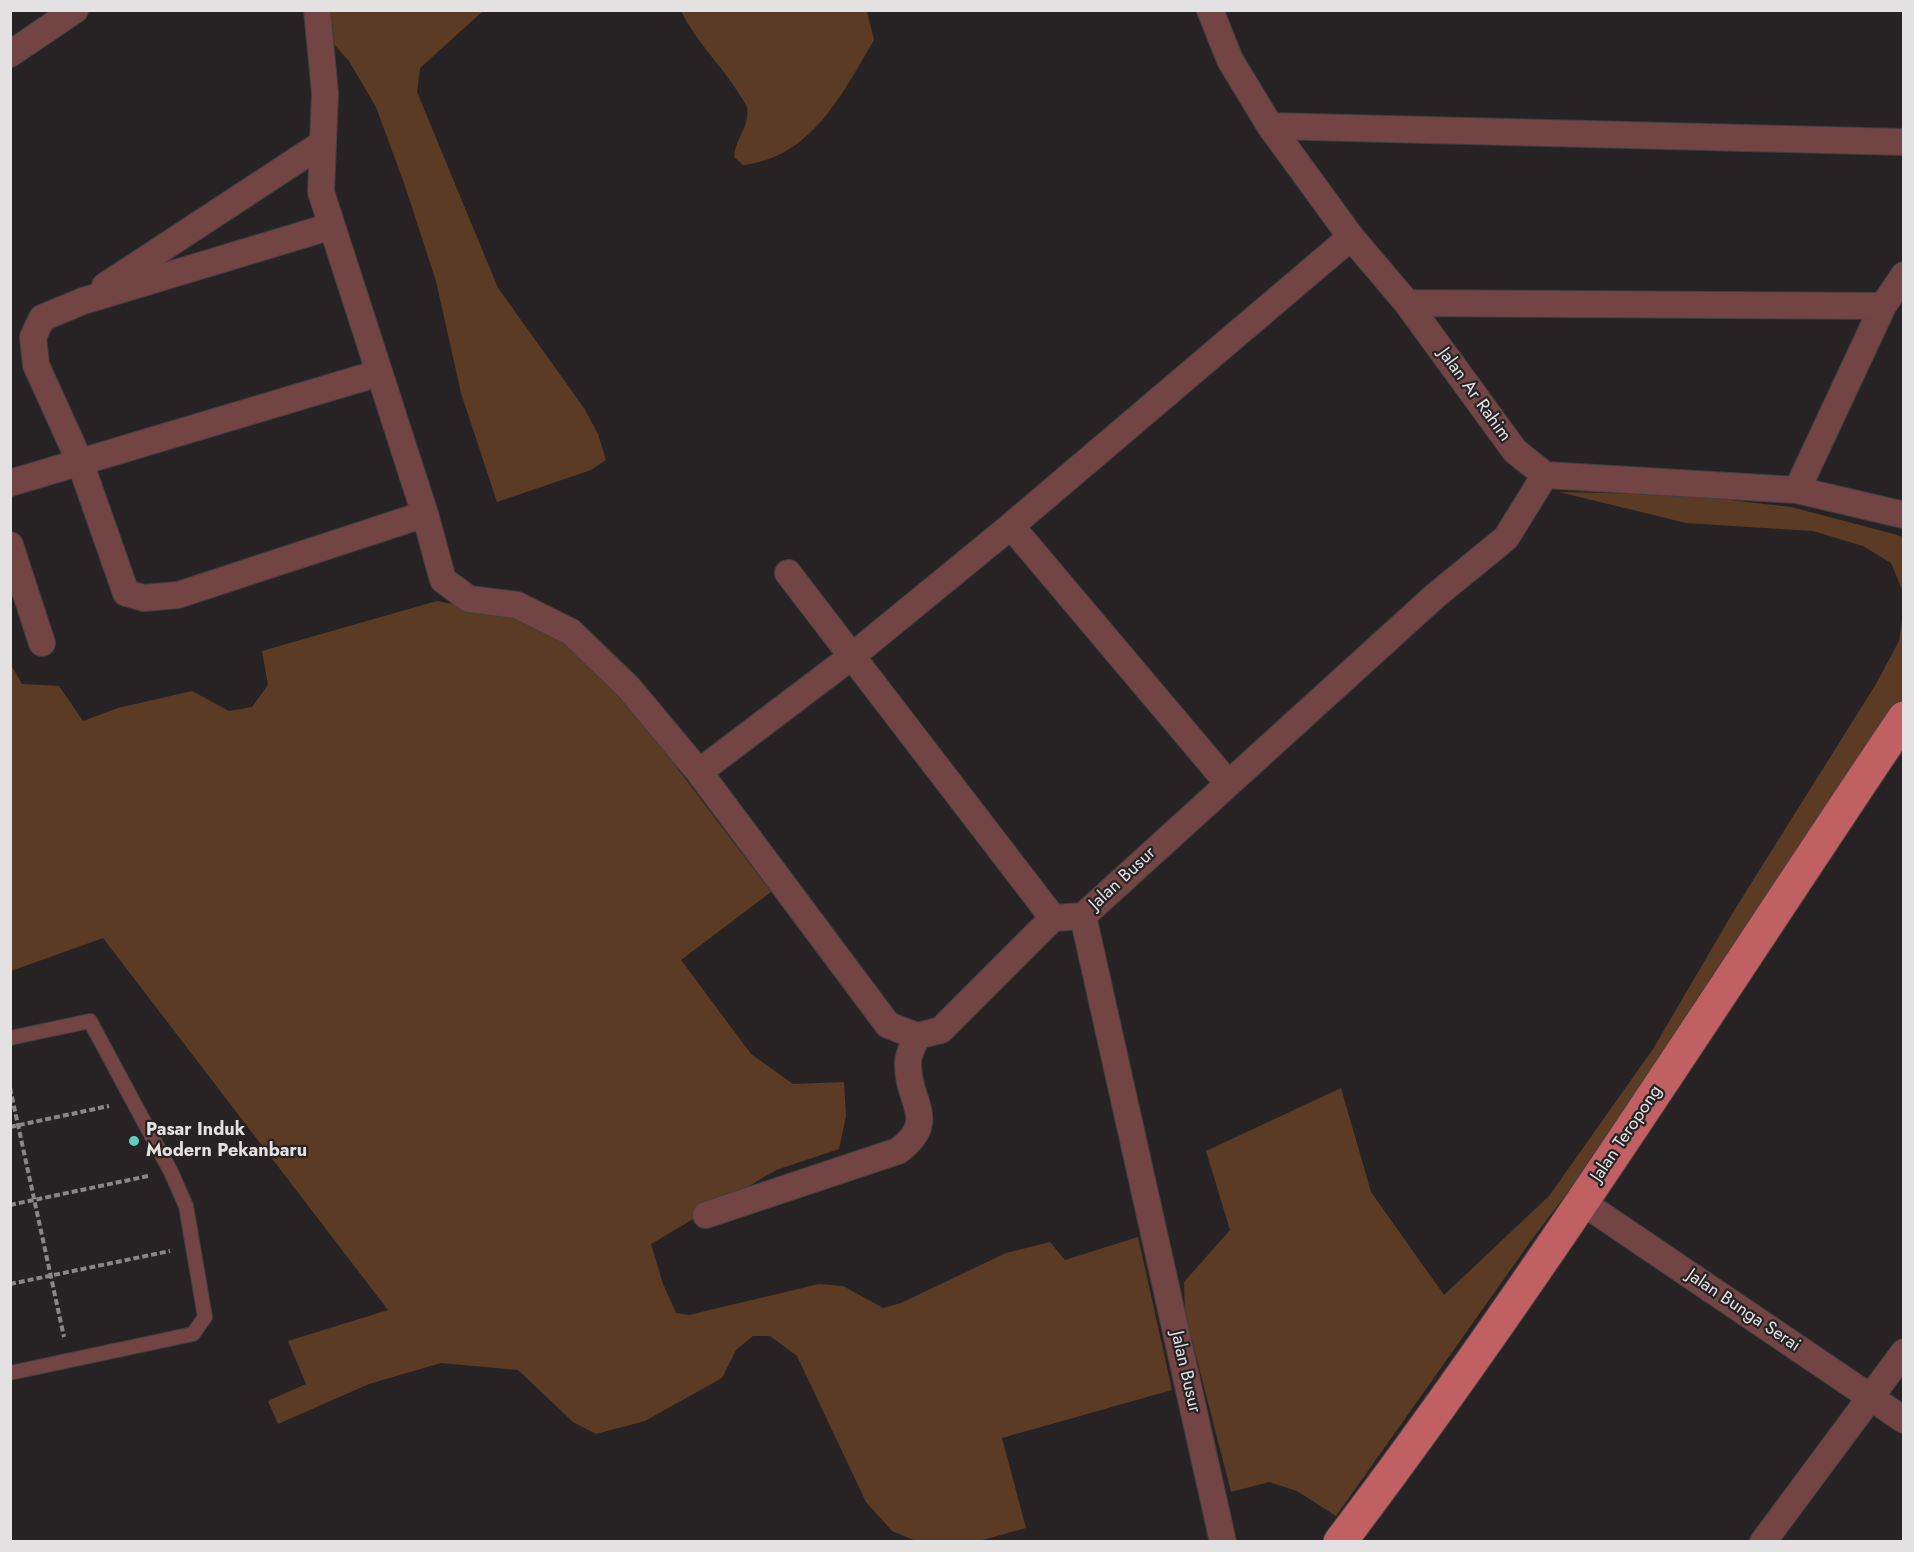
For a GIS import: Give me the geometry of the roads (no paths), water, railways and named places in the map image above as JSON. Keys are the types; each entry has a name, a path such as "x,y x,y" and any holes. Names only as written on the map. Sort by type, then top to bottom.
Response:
{"main road":[{"name":"Jalan Teropong","path":"1340,1542 1425,1430 1582,1202 1904,718"}],"street":[{"path":"10,54 75,10"},
{"path":"317,10 325,93 321,192 426,514 443,580 470,599 517,605 571,632 628,687 699,772 888,1025 917,1036 940,1030 1053,918 1083,916"},
{"name":"Jalan Ar Rahim","path":"1209,10 1230,60 1270,126 1351,237 1407,303 1515,451 1545,475"},
{"path":"1270,126 1904,142"},
{"path":"83,301 323,142"},
{"path":"332,226 83,301 42,318 33,337 36,365 80,462 126,593 144,598 178,595 426,514"},
{"path":"699,772 852,657 1011,526 1351,237"},
{"path":"1797,490 1883,306 1904,275"},
{"path":"1407,303 1883,306"},
{"path":"10,483 379,373"},
{"path":"1545,475 1797,490 1904,515"},
{"name":"Jalan Busur","path":"1223,1542 1083,916 1227,782 1436,596 1506,538 1545,475"},
{"path":"1011,526 1227,782"},
{"path":"10,545 42,643"},
{"path":"788,573 1053,918"},
{"path":"706,1215 898,1151 915,1139 921,1115 911,1086 908,1061 917,1036"},
{"name":"Jalan Bunga Serai","path":"1582,1202 1904,1420"},
{"path":"1763,1542 1904,1352"}],"lane":[{"path":"10,1038 90,1021 171,1172 186,1206 205,1317 193,1334 10,1373"}],"place":[{"name":"Pasar Induk Modern Pekanbaru","path":"134,1141"}]}
